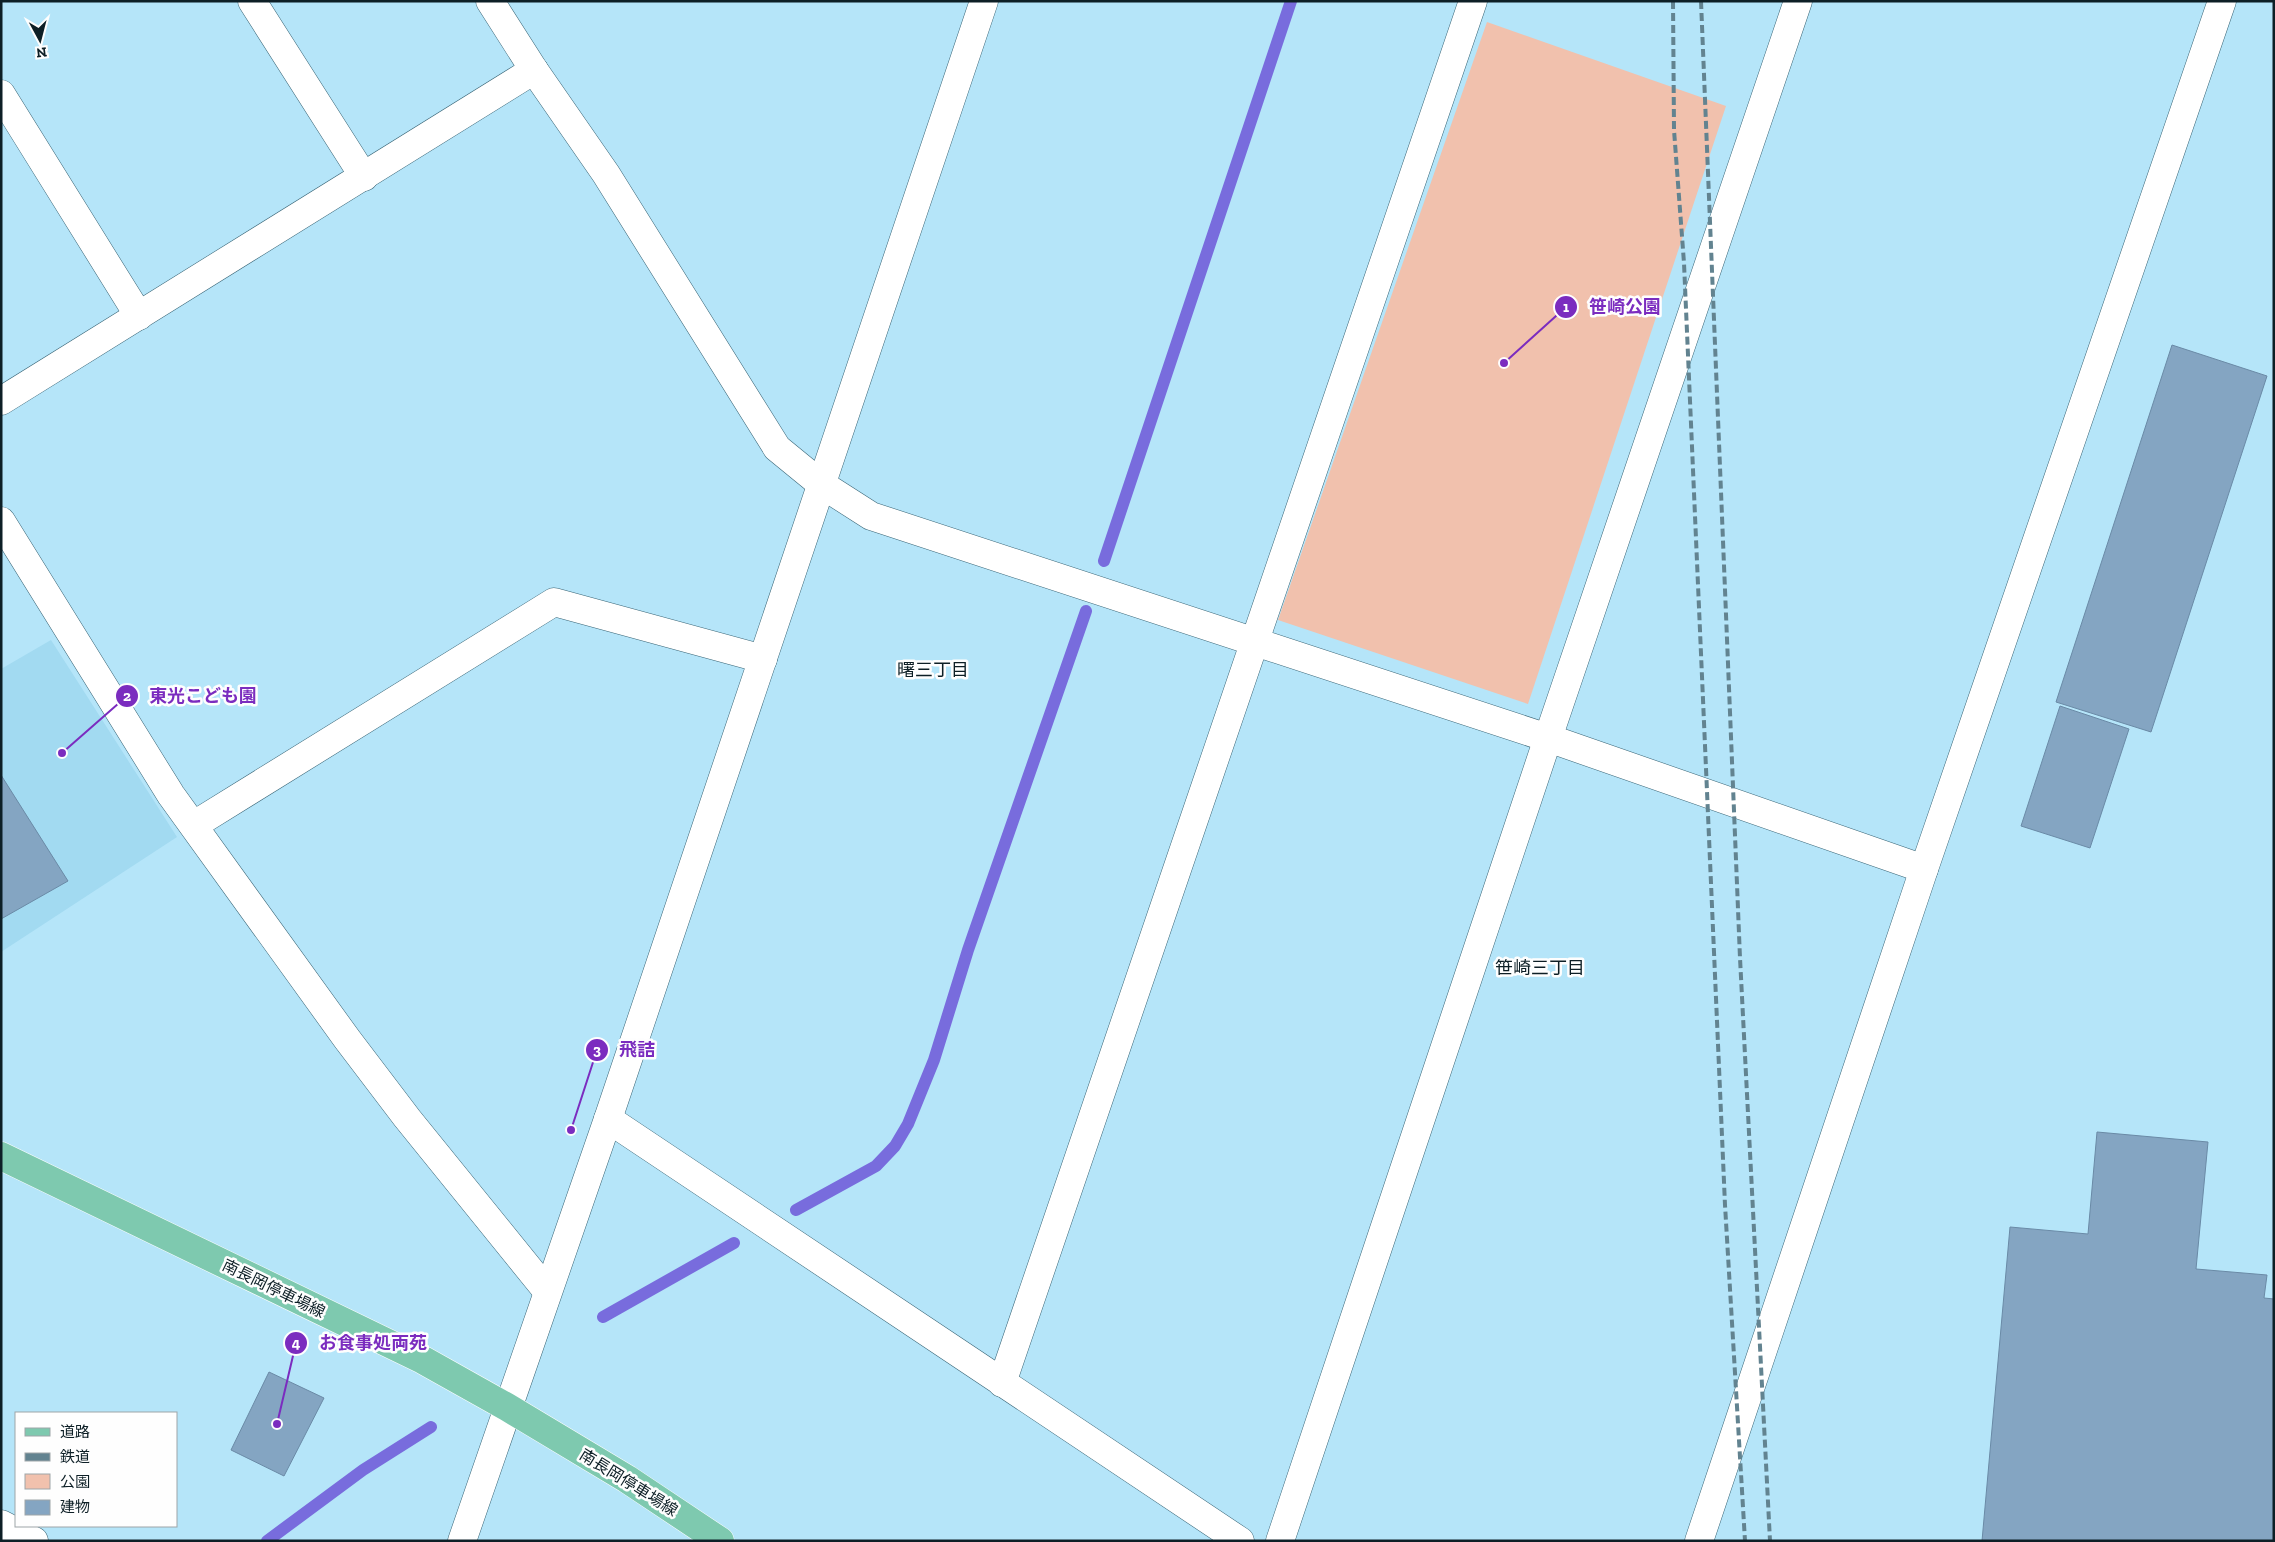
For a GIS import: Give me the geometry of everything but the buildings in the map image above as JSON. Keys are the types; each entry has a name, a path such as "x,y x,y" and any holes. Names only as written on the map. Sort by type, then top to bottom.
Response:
{"main road":[{"name":"南長岡停車場線","path":"1,1156 422,1360 508,1407 627,1479 720,1541"}],"street":[{"path":"252,1 364,176"},
{"path":"490,1 534,70 606,174 777,448 821,484 871,516 1254,640 1548,738 1924,870"},
{"path":"462,1541 608,1119 984,1"},
{"path":"1002,1383 1473,1"},
{"path":"1280,1541 1548,738 1798,1"},
{"path":"1699,1541 1924,870 2221,2"},
{"path":"1,401 534,70"},
{"path":"1,94 138,316"},
{"path":"1,521 171,795 347,1039 407,1118 547,1291"},
{"path":"194,825 554,602 763,659"},
{"path":"608,1119 1240,1541"},
{"path":"1,1524 34,1541"}],"shaded area":[{"path":"51,640 177,837 1,952 1,669"}],"green space":[{"path":"1487,22 1726,106 1528,704 1278,620"}],"waterway":[{"path":"1104,561 1291,1"},
{"path":"796,1210 876,1166 895,1146 908,1124 934,1060 968,950 1086,611"},
{"path":"603,1317 734,1243"},
{"path":"267,1541 363,1470 431,1427"}],"railway":[{"path":"1673,1 1674,130 1684,263 1725,1205 1745,1541"},
{"path":"1701,1 1740,958 1770,1541"}],"place":[{"name":"笹崎公園","path":"1504,363"},
{"name":"東光こども園","path":"62,753"},
{"name":"飛詰","path":"571,1130"},
{"name":"お食事処両苑","path":"277,1424"}],"district":[{"name":"曙三丁目","path":"933,670"},
{"name":"笹崎三丁目","path":"1540,968"}]}
